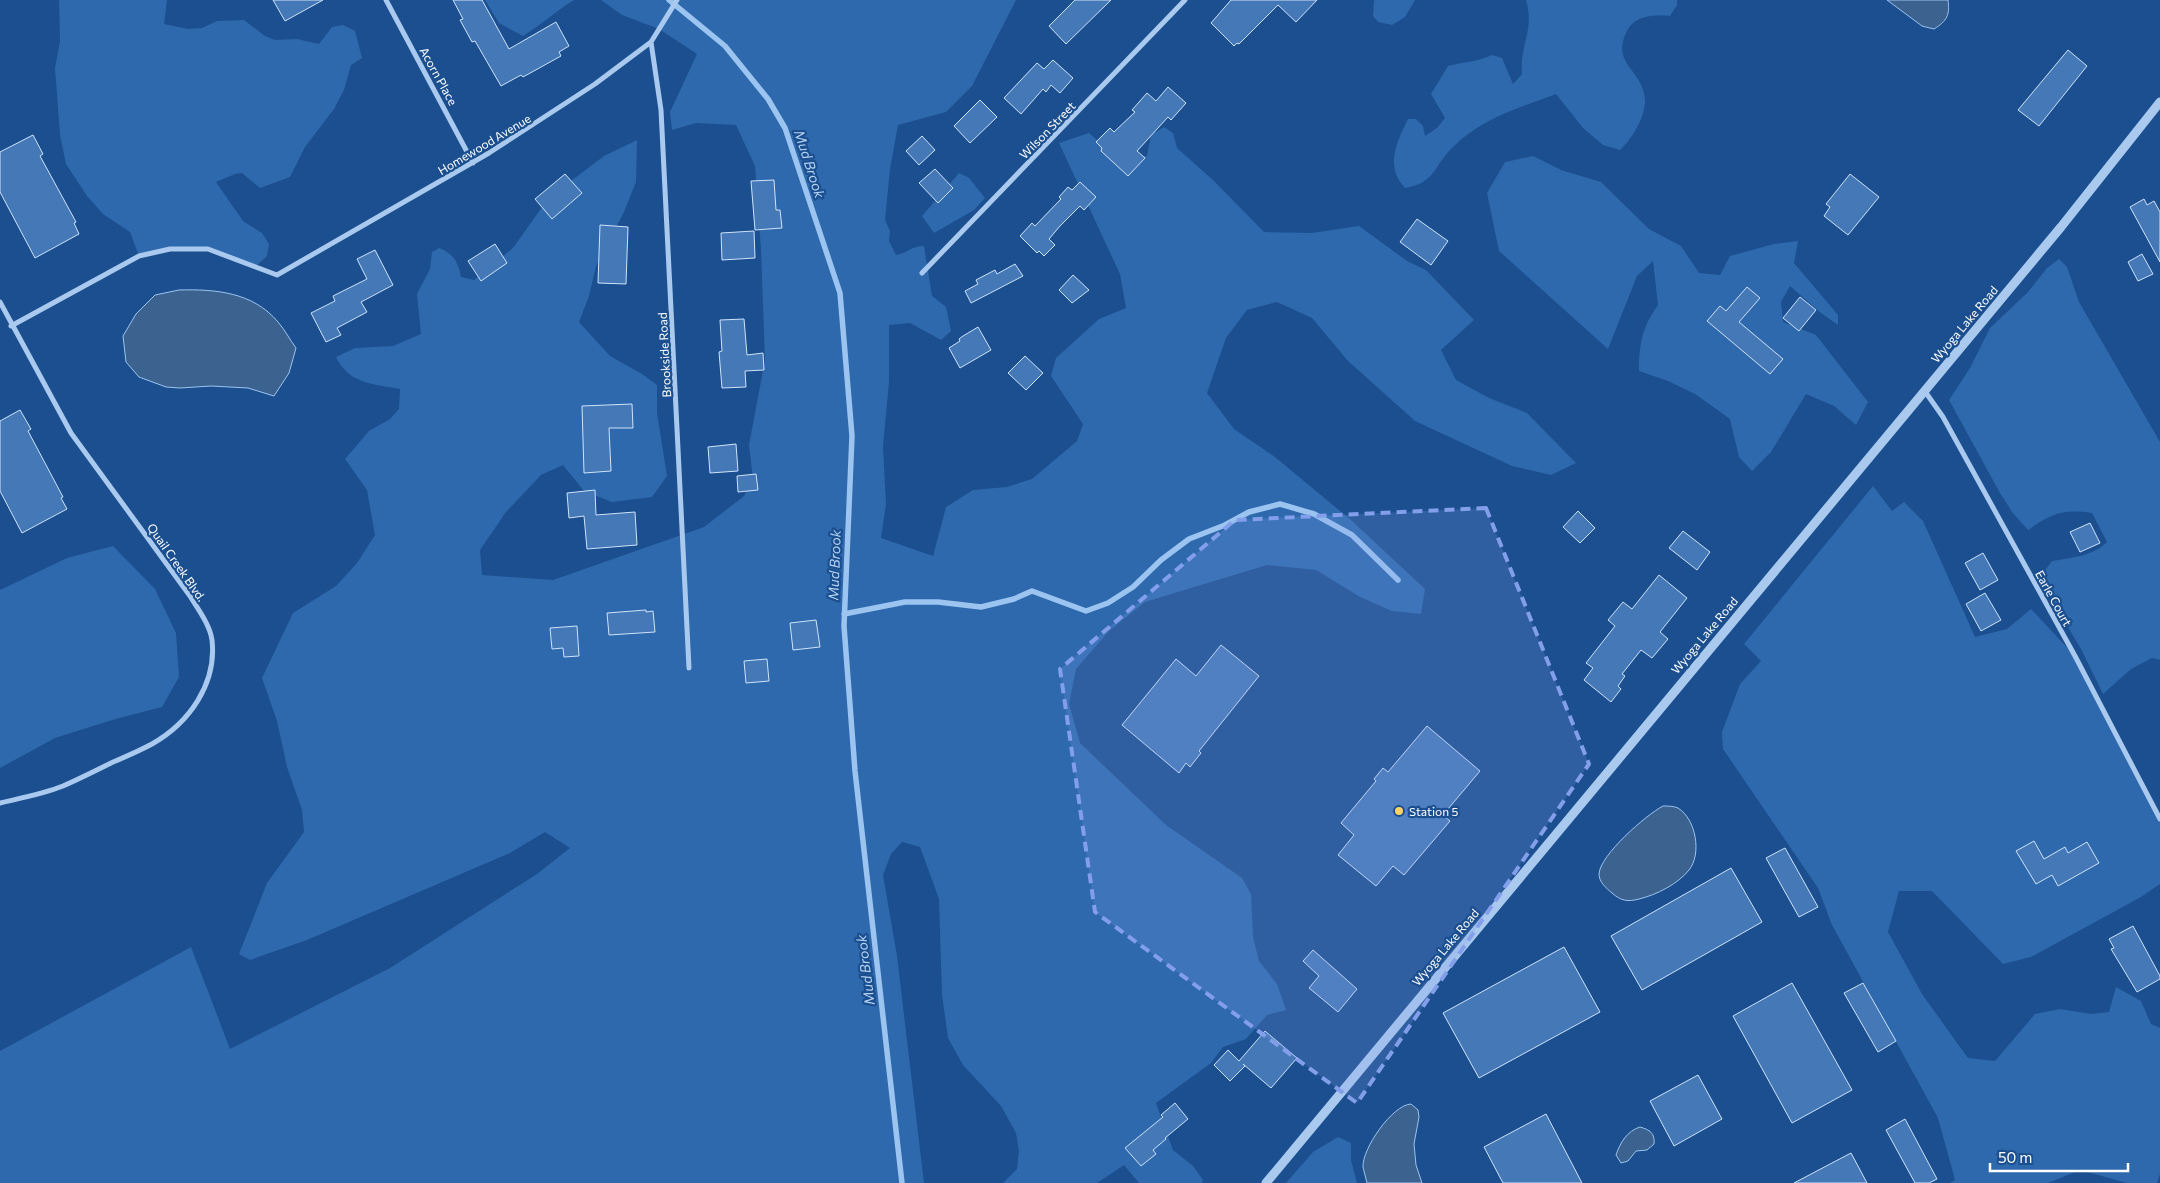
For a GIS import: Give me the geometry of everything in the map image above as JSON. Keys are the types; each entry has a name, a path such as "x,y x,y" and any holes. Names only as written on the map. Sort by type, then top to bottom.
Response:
{"street":[{"name":"Acorn Place","path":"386,0 473,163"},
{"name":"Homewood Avenue","path":"11,326 139,256 170,249 208,249 277,275 473,163 518,136 588,89 651,42 678,0"},
{"name":"Wilson Street","path":"922,273 1186,0"},
{"name":"Brookside Road","path":"651,42 657,71 662,128 688,668"},
{"name":"Wyoga Lake Road","path":"1266,1183 2061,227 2160,102"},
{"name":"Quail Creek Blvd.","path":"0,302 11,326 71,433 190,596 204,619 212,639 209,676 191,711 176,727 153,744 62,786 0,803"},
{"name":"Earle Court","path":"1924,390 1943,417 1957,442 2078,662 2160,819"}],"highlighted area":[{"path":"1486,508 1589,764 1357,1103 1095,912 1060,669 1235,520"}],"shaded area":[{"path":"59,0 167,0 164,24 188,29 202,28 217,21 244,20 265,36 275,40 297,39 319,44 332,27 343,25 355,31 362,58 351,65 344,90 334,109 305,147 290,177 260,188 242,173 216,182 243,221 262,233 269,244 267,256 255,267 208,249 170,249 139,256 130,232 103,214 87,196 66,164 60,135 55,68 60,41"},
{"path":"485,0 574,0 523,36 499,23"},
{"path":"601,0 1016,0 972,86 946,112 898,125 890,169 885,220 890,231 889,241 896,255 924,246 932,296 946,307 951,331 941,340 910,323 889,325 889,382 883,446 886,504 881,538 933,556 946,507 973,490 1007,487 1032,479 1077,441 1083,424 1051,376 1056,358 1099,319 1126,308 1120,274 1059,143 1089,133 1118,159 1147,156 1151,135 1164,127 1173,133 1177,148 1214,181 1264,232 1312,233 1359,226 1407,261 1426,270 1474,320 1441,350 1456,380 1489,398 1527,413 1576,463 1551,475 1512,466 1415,421 1348,361 1312,318 1277,302 1247,310 1226,338 1207,393 1234,429 1275,457 1351,520 1425,589 1421,614 1392,611 1360,597 1316,570 1267,565 1145,602 1109,631 1076,669 1069,704 1080,743 1166,825 1242,878 1251,894 1253,937 1259,961 1277,984 1286,1010 1267,1015 1246,1039 1223,1047 1211,1063 1156,1103 1173,1150 1193,1166 1203,1180 1202,1183 1139,1183 1124,1165 1097,1183 1003,1183 1017,1169 1019,1151 1016,1133 1001,1106 963,1065 948,1038 942,995 939,899 920,847 902,842 891,854 883,875 897,956 924,1183 0,1183 0,1051 191,947 230,1049 390,968 537,874 570,848 545,832 510,853 307,940 250,960 239,954 267,883 304,832 302,810 287,767 277,721 262,678 293,613 336,586 357,563 375,535 367,490 345,459 369,431 390,419 399,409 400,389 371,384 355,378 341,366 336,357 355,348 393,346 421,334 417,294 430,269 432,252 439,248 448,253 457,263 461,277 474,280 513,248 540,210 567,184 604,156 637,140 636,182 624,212 596,266 589,296 579,322 610,356 657,385 657,413 667,476 652,497 612,502 584,491 563,465 541,475 506,512 480,550 482,575 553,580 704,527 744,496 753,478 749,445 765,360 761,250 755,166 736,125 696,123 672,130 670,112 697,54 659,29 622,15"},
{"path":"1374,0 1415,0 1405,17 1392,25 1378,22 1373,16"},
{"path":"1526,0 1677,0 1677,5 1670,16 1641,18 1628,29 1623,41 1622,50 1624,58 1643,89 1645,99 1641,120 1633,134 1620,150 1603,145 1583,128 1556,94 1515,109 1476,128 1446,154 1429,178 1415,186 1405,188 1395,172 1394,163 1394,155 1400,137 1408,119 1416,119 1423,126 1425,136 1437,128 1445,118 1431,94 1448,66 1476,61 1492,55 1502,58 1513,84 1522,74 1529,21"},
{"path":"1887,0 1948,0 1948,14 1945,20 1934,29 1922,26"},
{"path":"1533,156 1561,170 1601,182 1649,229 1681,246 1699,273 1720,275 1730,256 1774,244 1798,241 1794,263 1838,315 1838,325 1790,286 1781,302 1783,322 1816,335 1868,402 1856,425 1834,406 1806,394 1771,452 1752,471 1739,457 1730,419 1695,394 1668,381 1639,371 1642,336 1648,321 1658,305 1653,261 1637,276 1608,349 1499,251 1487,193 1505,162"},
{"path":"959,173 969,178 985,198 974,210 934,233 922,216"},
{"path":"2059,259 2067,267 2079,302 2160,442 2160,660 2152,658 2131,669 2103,694 2081,649 2050,597 2045,580 2046,569 2052,561 2088,553 2107,542 2092,513 2065,512 2051,516 2028,530 2012,512 2000,493 1949,400 1970,368 1990,328 2028,292 2047,268"},
{"path":"179,290 206,290 233,294 257,304 278,322 296,348 289,373 274,396 248,388 211,386 166,387 139,377 126,362 123,336 136,314 155,295"},
{"path":"1873,486 1892,511 1904,502 1923,521 1975,637 2007,629 2031,609 2075,656 2160,816 2160,884 2141,897 2031,957 2003,964 1932,891 1899,891 1888,932 1922,994 1968,1058 1995,1061 2035,1014 2060,1009 2091,1014 2109,1012 2116,987 2141,1001 2151,1024 2160,1028 2160,1174 2157,1183 2127,1183 2080,1170 2048,1183 1950,1183 1955,1180 1938,1118 1832,925 1818,888 1723,749 1722,732 1740,684 1761,661 1744,644"},
{"path":"113,546 155,589 176,633 179,677 162,707 55,738 0,768 0,590 67,558"},
{"path":"1663,806 1678,808 1689,820 1693,828 1696,846 1693,863 1679,880 1659,892 1628,901 1615,896 1605,887 1599,877 1601,866 1625,836"},
{"path":"1411,1104 1418,1110 1419,1117 1414,1144 1416,1165 1422,1183 1367,1183 1363,1167 1364,1159 1373,1139 1395,1112 1403,1106"},
{"path":"1640,1127 1651,1132 1654,1137 1654,1144 1647,1150 1636,1151 1628,1161 1621,1163 1616,1155 1620,1146 1628,1134"},
{"path":"1338,1137 1351,1143 1351,1160 1357,1183 1286,1183 1313,1152"}],"building":[{"path":"273,0 323,0 285,21"},
{"path":"453,0 482,0 509,49 556,22 569,46 559,52 561,56 523,77 521,75 501,86 475,41 472,42 460,20 463,19"},
{"path":"1075,0 1111,0 1066,44 1049,26"},
{"path":"1231,0 1317,0 1296,22 1278,5 1239,44 1237,43 1234,46 1211,23"},
{"path":"2068,50 2087,66 2039,126 2018,110"},
{"path":"1053,60 1073,78 1060,93 1051,85 1046,92 1043,89 1021,114 1004,98 1037,63 1044,69"},
{"path":"1168,87 1186,103 1171,120 1168,117 1137,151 1145,158 1128,176 1101,151 1102,148 1096,142 1110,128 1114,132 1135,112 1132,110 1147,93 1156,101"},
{"path":"980,100 997,117 970,143 954,126"},
{"path":"33,135 43,154 40,156 76,222 74,223 79,234 35,258 0,192 0,152"},
{"path":"922,136 935,150 919,165 906,151"},
{"path":"935,169 953,188 938,203 919,183"},
{"path":"565,174 582,193 552,219 535,199"},
{"path":"1850,174 1879,197 1848,235 1824,216 1830,207 1826,204"},
{"path":"774,180 776,210 780,210 782,228 755,230 751,181"},
{"path":"1080,182 1096,197 1084,210 1080,206 1060,226 1049,239 1055,245 1044,256 1039,251 1037,253 1020,236 1032,223 1035,226 1061,199 1059,197 1068,187 1072,190"},
{"path":"2144,199 2147,205 2154,201 2160,212 2160,262 2130,207"},
{"path":"1417,219 1448,241 1431,265 1400,242"},
{"path":"600,225 628,227 626,284 598,283"},
{"path":"754,231 755,258 722,260 721,233"},
{"path":"495,244 507,263 481,281 468,261"},
{"path":"375,250 393,285 361,302 367,312 337,328 341,335 326,342 311,313 335,301 333,296 367,279 357,259"},
{"path":"2142,254 2153,274 2138,281 2128,262"},
{"path":"1015,264 1023,276 971,303 965,291 978,284 976,280 995,270 997,274"},
{"path":"1073,275 1089,290 1072,303 1059,290"},
{"path":"1747,287 1760,298 1739,322 1783,359 1770,374 1707,321 1720,306 1726,311"},
{"path":"1800,297 1816,310 1799,331 1783,318"},
{"path":"744,319 747,355 763,353 764,370 745,371 746,387 722,388 719,352 722,351 720,320"},
{"path":"978,327 991,350 960,368 949,348 960,341 959,339 963,336"},
{"path":"1025,356 1043,373 1026,390 1008,373"},
{"path":"632,404 633,428 609,428 611,471 584,473 582,406"},
{"path":"20,410 31,429 28,431 63,497 61,498 67,509 22,533 0,491 0,421"},
{"path":"736,444 738,471 710,473 708,447"},
{"path":"756,474 758,490 738,492 737,476"},
{"path":"595,490 596,515 635,512 637,545 587,549 584,516 569,518 567,493"},
{"path":"1578,511 1595,528 1580,543 1563,527"},
{"path":"2090,523 2100,543 2080,552 2070,532"},
{"path":"1683,531 1710,552 1697,570 1669,548"},
{"path":"1983,553 1998,580 1980,590 1965,563"},
{"path":"1659,575 1687,598 1660,632 1668,639 1652,658 1641,650 1622,674 1625,676 1618,686 1621,689 1611,702 1584,680 1593,668 1586,663 1615,626 1608,620 1623,602 1632,609"},
{"path":"1985,593 2001,620 1981,631 1966,604"},
{"path":"646,610 646,612 653,611 655,632 609,635 607,613"},
{"path":"816,620 820,647 793,650 790,623"},
{"path":"577,626 579,656 564,657 563,648 552,649 550,628"},
{"path":"1221,645 1259,676 1199,751 1201,753 1190,767 1186,763 1179,773 1122,725 1176,659 1196,676"},
{"path":"767,659 769,681 746,683 744,661"},
{"name":"Station 5","path":"1427,726 1480,771 1443,815 1450,821 1404,875 1393,866 1376,886 1338,855 1354,835 1341,823 1376,781 1374,779 1383,768 1388,772"},
{"path":"2034,841 2044,859 2065,847 2068,853 2087,842 2099,863 2058,886 2052,875 2036,884 2016,851"},
{"path":"1785,848 1818,907 1799,917 1766,858"},
{"path":"1731,868 1762,922 1642,990 1611,936"},
{"path":"2133,926 2160,976 2160,979 2137,992 2111,949 2114,948 2109,939"},
{"path":"1564,947 1600,1012 1479,1078 1443,1013"},
{"path":"1313,950 1357,989 1338,1012 1309,988 1319,976 1303,961"},
{"path":"1792,983 1852,1090 1792,1123 1733,1016"},
{"path":"1863,983 1896,1041 1878,1052 1844,993"},
{"path":"1265,1031 1297,1058 1271,1088 1243,1064 1245,1066 1230,1081 1214,1065 1228,1050 1239,1061"},
{"path":"1698,1075 1722,1119 1674,1146 1650,1101"},
{"path":"1175,1103 1188,1119 1153,1150 1156,1154 1141,1166 1125,1148 1163,1117 1161,1115"},
{"path":"1546,1114 1582,1183 1503,1183 1484,1147"},
{"path":"1905,1119 1937,1179 1929,1183 1915,1183 1886,1130"},
{"path":"1851,1153 1867,1183 1794,1183"}],"waterway":[{"name":"Mud Brook","path":"669,0 725,46 768,99 785,128 840,293 852,436 844,626 855,771 902,1183"},
{"path":"844,614 905,602 938,602 981,607 1014,599 1032,591 1086,611 1108,603 1133,587 1161,560 1189,539 1225,525 1249,512 1280,504 1314,514 1352,535 1398,580"}],"place":[{"name":"Station 5","path":"1399,811"}]}
